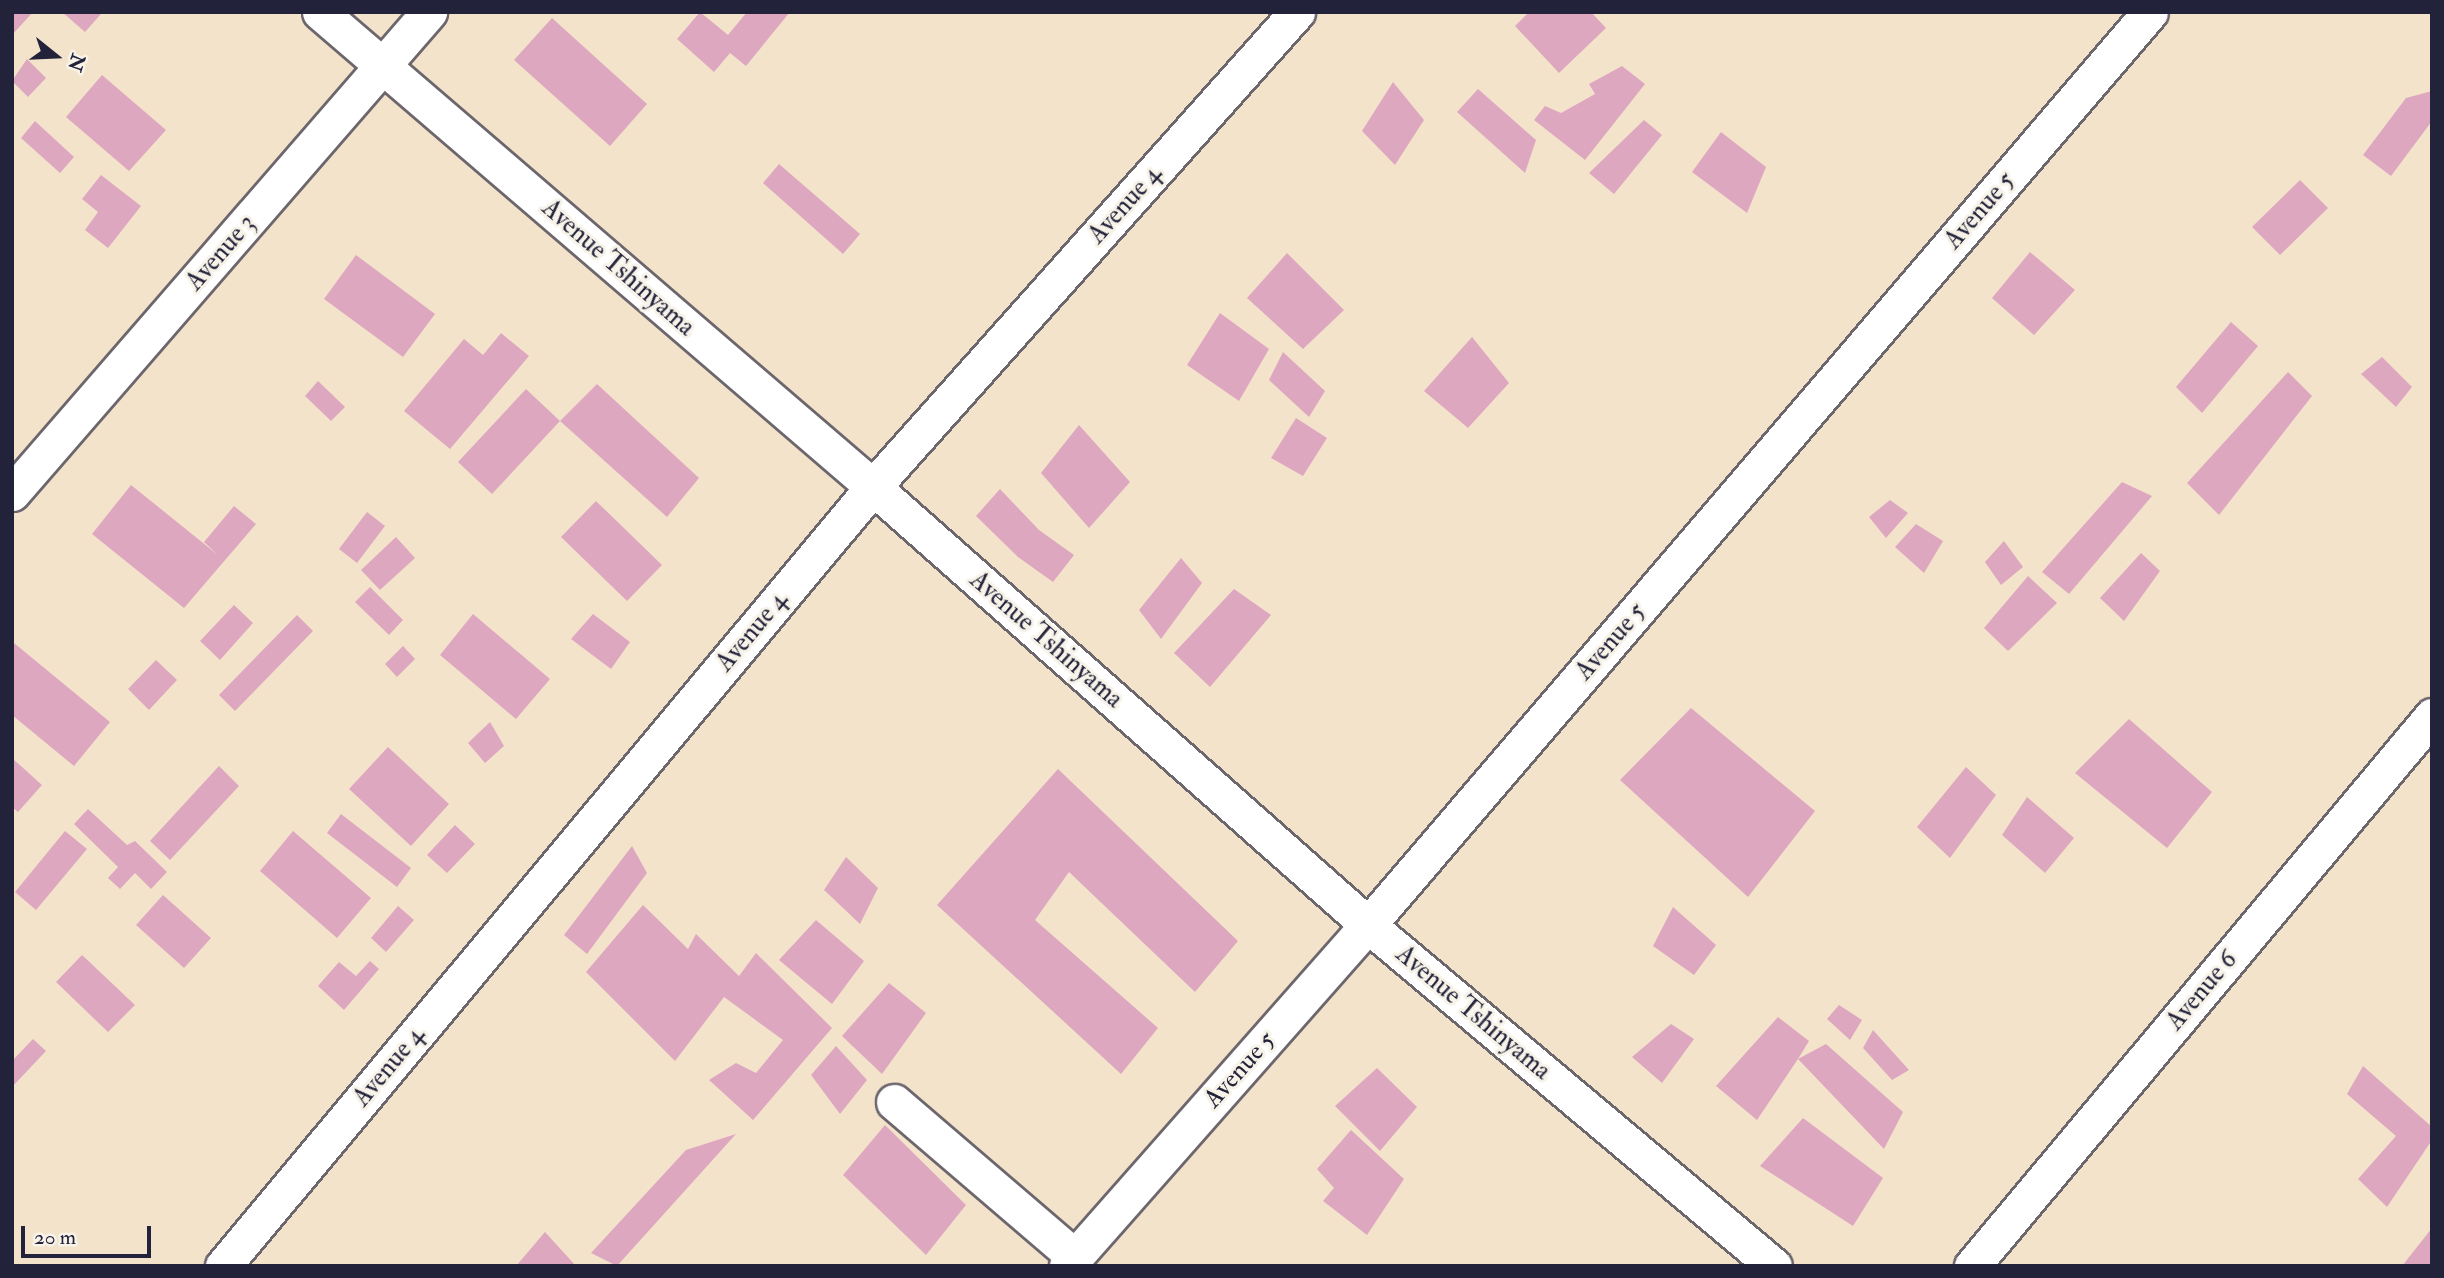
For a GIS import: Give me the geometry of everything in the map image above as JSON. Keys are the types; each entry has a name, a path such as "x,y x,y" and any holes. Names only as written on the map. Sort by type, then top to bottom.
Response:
{"street":[{"name":"Avenue Tshinyama","path":"320,12 873,487 1368,925 1774,1266"},
{"name":"Avenue 3","path":"12,494 429,12"},
{"name":"Avenue 4","path":"223,1266 873,487 1297,12"},
{"name":"Avenue 5","path":"1071,1261 1368,925 2150,12"},
{"name":"Avenue 6","path":"1972,1266 2432,716"},
{"path":"894,1102 1071,1261"}],"building":[{"path":"12,12 33,12 12,35"},
{"path":"62,12 98,12 101,14 85,32"},
{"path":"700,12 728,35 747,12 790,12 746,66 730,53 714,72 677,39"},
{"path":"1529,12 1591,12 1606,28 1559,73 1515,26"},
{"path":"552,18 647,104 610,146 514,60"},
{"path":"27,59 46,78 28,97 12,81"},
{"path":"1622,66 1645,84 1585,160 1534,120 1545,106 1561,113 1595,94 1589,84"},
{"path":"102,75 166,130 129,171 66,117"},
{"path":"1393,82 1424,120 1395,165 1362,131"},
{"path":"1478,89 1536,140 1525,173 1457,112"},
{"path":"2432,91 2432,121 2391,176 2363,155 2406,98"},
{"path":"1644,120 1662,135 1614,194 1589,173"},
{"path":"35,121 74,157 60,173 21,138"},
{"path":"1721,132 1766,167 1747,213 1692,172"},
{"path":"779,164 860,234 843,254 763,183"},
{"path":"101,175 141,206 108,248 85,230 98,212 82,199"},
{"path":"2300,180 2328,208 2280,255 2252,227"},
{"path":"2030,252 2075,290 2034,335 1992,298"},
{"path":"1287,253 1344,310 1303,349 1247,298"},
{"path":"356,255 435,314 403,357 324,299"},
{"path":"1220,313 1269,349 1239,401 1187,365"},
{"path":"2231,322 2258,346 2202,413 2176,387"},
{"path":"501,333 529,356 450,449 404,411 464,339 483,355"},
{"path":"1472,337 1509,383 1468,428 1424,391"},
{"path":"1283,352 1325,391 1309,417 1269,380"},
{"path":"2382,357 2412,387 2396,407 2361,374"},
{"path":"2288,372 2312,396 2219,515 2187,483"},
{"path":"318,381 345,407 331,421 305,396"},
{"path":"597,384 699,478 667,517 560,421"},
{"path":"526,389 560,421 492,494 458,462"},
{"path":"1296,418 1327,438 1303,476 1271,458"},
{"path":"1079,425 1130,482 1089,528 1041,473"},
{"path":"2122,482 2152,496 2069,594 2042,572"},
{"path":"131,485 218,555 204,542 234,506 256,524 184,608 92,534"},
{"path":"1000,489 1039,530 1074,555 1053,582 1018,557 976,516"},
{"path":"1890,500 1908,513 1886,538 1869,517"},
{"path":"596,501 662,565 627,601 561,537"},
{"path":"367,512 385,526 357,563 339,549"},
{"path":"1916,524 1943,541 1924,573 1895,547"},
{"path":"396,537 415,558 380,590 361,570"},
{"path":"2004,541 2023,567 2001,585 1985,562"},
{"path":"2141,553 2160,571 2124,621 2100,598"},
{"path":"1181,558 1202,583 1161,639 1139,610"},
{"path":"2028,576 2057,603 2008,651 1984,628"},
{"path":"370,587 403,620 389,635 355,602"},
{"path":"1234,589 1271,615 1210,687 1174,653"},
{"path":"234,605 253,623 220,660 200,641"},
{"path":"473,614 550,679 516,719 440,655"},
{"path":"593,614 630,642 611,669 571,639"},
{"path":"297,615 313,631 235,711 219,695"},
{"path":"14,643 110,722 74,766 12,715"},
{"path":"403,646 415,659 397,677 385,664"},
{"path":"156,660 177,680 149,710 128,689"},
{"path":"1691,708 1815,811 1748,897 1620,780"},
{"path":"2129,719 2212,792 2167,848 2075,773"},
{"path":"490,722 504,746 485,763 468,743"},
{"path":"388,747 449,804 411,846 349,789"},
{"path":"12,758 42,785 18,812 12,807"},
{"path":"219,766 239,786 170,860 150,841"},
{"path":"1966,767 1996,795 1950,858 1917,827"},
{"path":"1058,769 1238,941 1195,992 1069,872 1035,920 1158,1028 1121,1074 937,905"},
{"path":"2027,797 2074,838 2045,873 2002,835"},
{"path":"88,809 127,845 135,841 167,872 151,889 135,873 120,889 108,878 118,867 74,824"},
{"path":"341,814 411,868 397,887 327,833"},
{"path":"455,825 475,844 447,873 427,855"},
{"path":"65,831 87,849 36,910 15,892"},
{"path":"293,831 371,898 337,938 260,871"},
{"path":"632,846 647,873 587,954 564,935"},
{"path":"846,857 878,888 860,924 824,890"},
{"path":"163,895 211,938 184,968 136,925"},
{"path":"643,905 688,949 696,934 739,976 756,953 832,1028 753,1120 709,1080 736,1063 756,1073 783,1040 724,997 675,1061 586,972"},
{"path":"398,906 414,920 386,952 371,938"},
{"path":"1673,907 1716,945 1694,975 1653,946"},
{"path":"816,920 864,961 832,1004 779,960"},
{"path":"82,955 135,1005 108,1032 56,982"},
{"path":"370,961 379,969 344,1010 318,986 339,962 356,976"},
{"path":"889,983 926,1013 882,1074 842,1036"},
{"path":"1839,1005 1862,1020 1850,1040 1827,1019"},
{"path":"1778,1017 1809,1041 1757,1120 1716,1086"},
{"path":"1671,1024 1694,1039 1662,1083 1632,1057"},
{"path":"1873,1030 1909,1070 1892,1080 1863,1048"},
{"path":"33,1039 46,1051 12,1087 12,1061"},
{"path":"1826,1044 1903,1112 1884,1149 1798,1059"},
{"path":"836,1046 867,1080 840,1114 811,1075"},
{"path":"2363,1066 2432,1127 2432,1140 2387,1207 2358,1179 2396,1136 2347,1094"},
{"path":"1377,1068 1417,1107 1380,1151 1335,1106"},
{"path":"1803,1118 1883,1178 1853,1226 1760,1166"},
{"path":"885,1125 966,1205 926,1255 843,1175"},
{"path":"1351,1130 1404,1179 1367,1235 1323,1201 1334,1188 1317,1169"},
{"path":"736,1134 617,1266 591,1253 686,1150"},
{"path":"2432,1228 2432,1266 2402,1266"},
{"path":"545,1232 576,1266 516,1266"}]}
